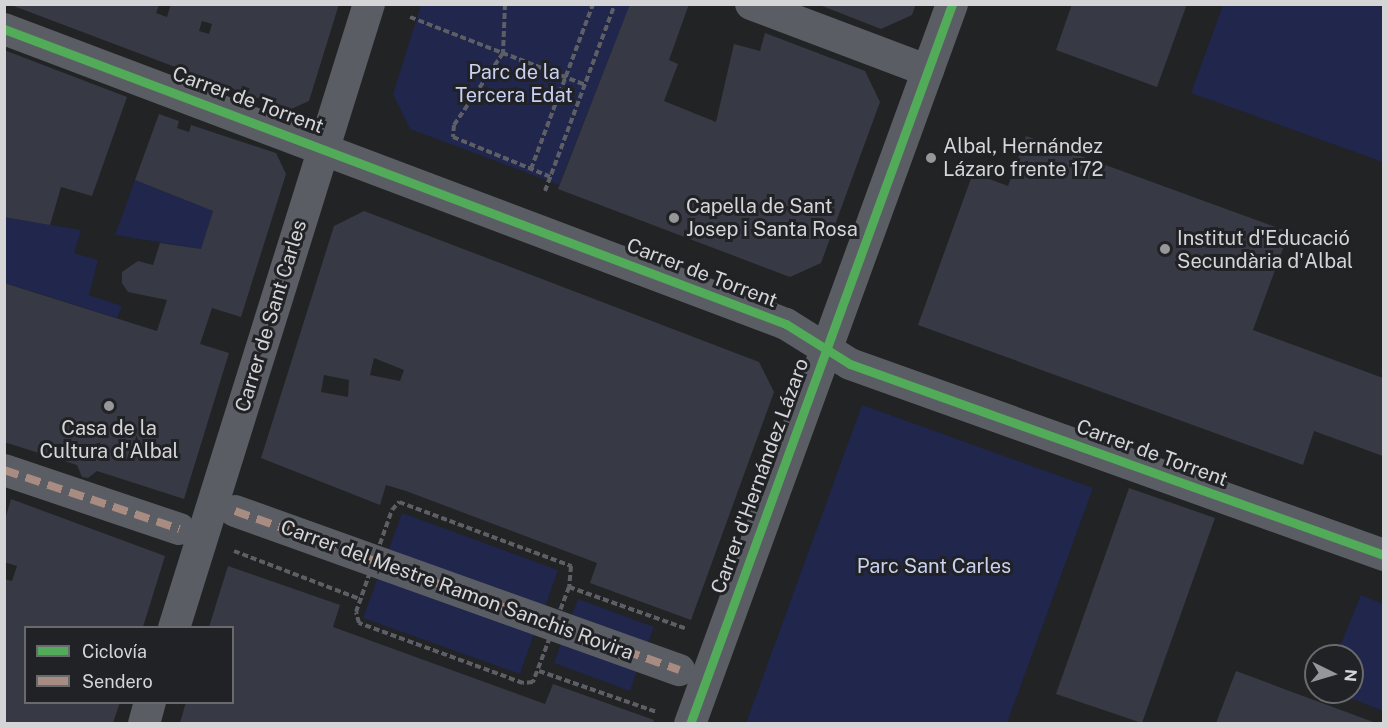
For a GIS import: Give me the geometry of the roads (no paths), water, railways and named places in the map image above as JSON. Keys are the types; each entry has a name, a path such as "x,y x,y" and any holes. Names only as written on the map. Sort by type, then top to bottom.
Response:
{"street":[{"name":"Carrer de Sant Carles","path":"174,626 369,4"},
{"path":"751,4 928,70"},
{"name":"Carrer d'Hernández Lázaro","path":"677,719 826,347 952,4"},
{"name":"Carrer de Torrent","path":"4,29 786,324 850,364 1383,555"},
{"path":"4,470 179,529"},
{"name":"Carrer del Mestre Ramon Sanchis Rovira","path":"235,511 679,670"},
{"path":"144,723 149,704"}],"place":[{"name":"Albal, Hernández Lázaro frente 172","path":"931,158"},
{"name":"Capella de Sant Josep i Santa Rosa","path":"674,218"},
{"name":"Institut d'Educació Secundària d'Albal","path":"1165,249"},
{"name":"Casa de la Cultura d'Albal","path":"109,406"}],"park label":[{"name":"Parc de la Tercera Edat","path":"514,84"},
{"name":"Parc Sant Carles","path":"934,566"}]}
